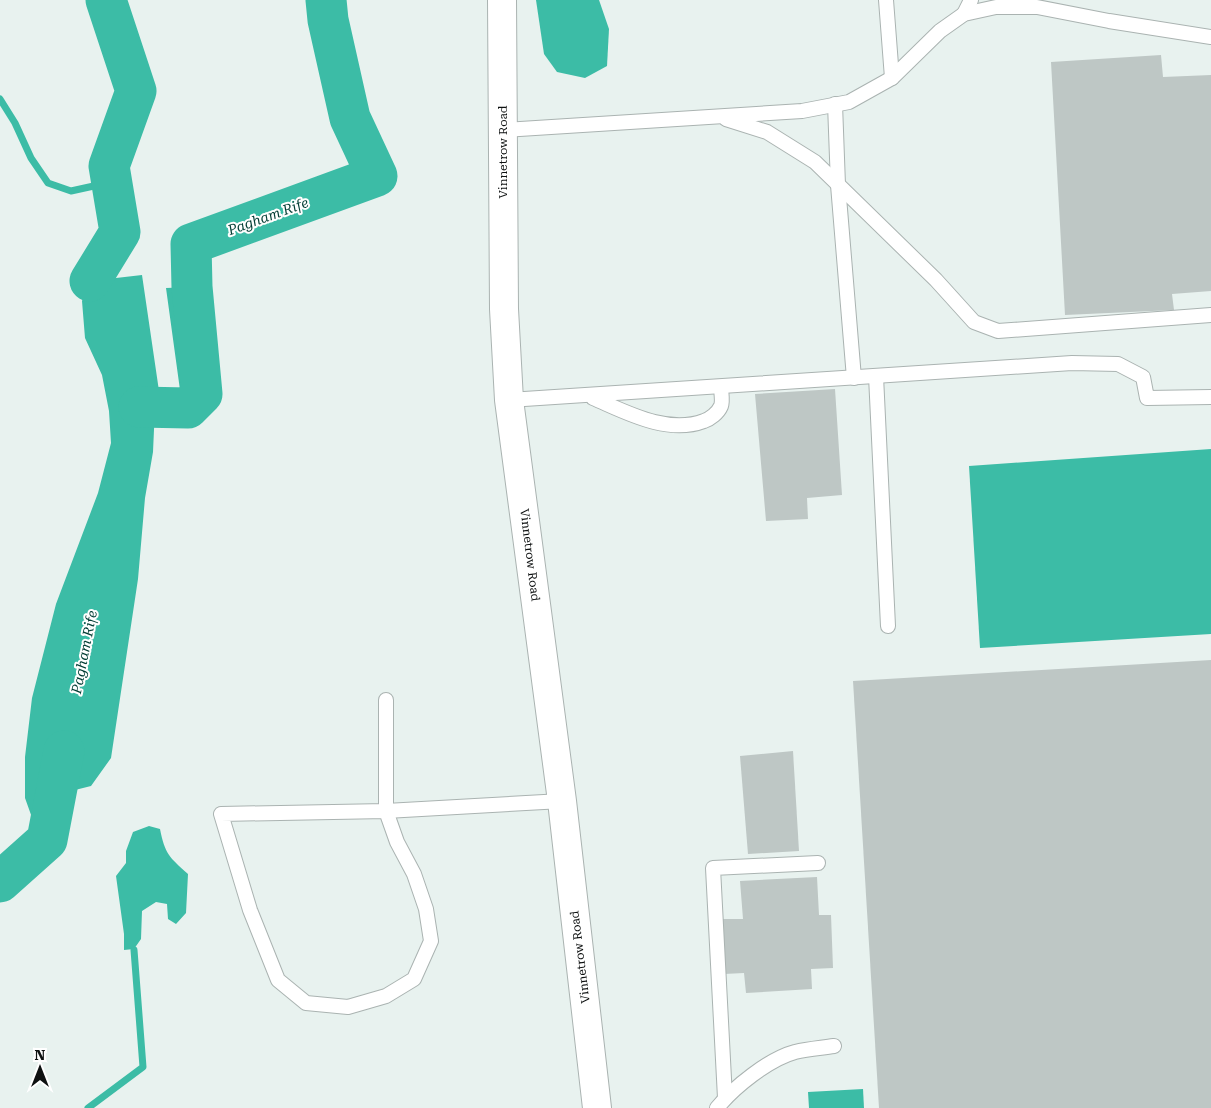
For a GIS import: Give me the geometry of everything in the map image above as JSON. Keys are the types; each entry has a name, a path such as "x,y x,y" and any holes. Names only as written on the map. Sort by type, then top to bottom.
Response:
{"street":[{"name":"Vinnetrow Road","path":"502,0 504,309 509,400 562,802 597,1108"}],"lane":[{"path":"886,0 892,78"},
{"path":"964,14 971,0"},
{"path":"996,7 1010,0"},
{"path":"503,130 802,111 849,102 892,78 940,31 964,14 996,7 1037,7 1109,21 1211,37"},
{"path":"835,104 838,185 854,378"},
{"path":"718,116 767,132 815,162 936,280 974,322 998,331 1211,315"},
{"path":"509,400 1072,362 1118,364 1143,377 1147,398 1211,397"},
{"path":"876,376 888,626"},
{"path":"590,396 619,409 669,426 692,426 710,419 721,406 722,387"},
{"path":"386,700 386,811 397,842 414,874 426,909 431,941 414,979 386,996 348,1007 306,1003 278,980 250,910 221,814 386,811 562,802"},
{"path":"721,1103 713,868 818,863"},
{"path":"721,1103 738,1086 763,1068 794,1052 834,1046"}],"water":[{"path":"536,0 599,0 609,29 607,66 585,78 557,72 544,54"},
{"path":"142,275 159,391 180,390 166,288 192,287 202,394 188,408 155,407 153,452 145,498 138,579 111,758 91,786 71,791 53,806 49,826 35,826 25,798 25,757 32,698 56,604 98,493 111,443 109,411 102,375 85,338 82,301 90,281"},
{"path":"1211,449 1211,634 980,648 969,466"},
{"path":"149,826 160,829 166,850 188,874 186,913 176,924 168,919 167,904 156,902 142,911 141,939 134,949 124,950 124,934 116,876 126,863 126,851 133,832"},
{"path":"863,1089 864,1108 809,1108 808,1092"}],"building":[{"path":"1161,55 1163,77 1211,75 1211,291 1172,294 1174,310 1065,315 1051,62"},
{"path":"835,389 842,495 807,498 808,519 766,521 755,394"},
{"path":"1211,660 1211,1108 879,1108 853,681"},
{"path":"793,751 799,851 748,854 740,756"},
{"path":"817,877 819,915 831,915 833,968 811,969 812,989 746,993 744,973 724,974 721,919 743,919 740,881"}],"waterway":[{"name":"Pagham Rife","path":"90,281 120,232 109,166 136,91 106,0"},
{"name":"Pagham Rife","path":"139,407 188,408 202,394 192,287 191,244 377,176 350,118 328,20 326,0"},
{"path":"0,99 15,123 31,158 48,183 71,191 112,182"},
{"name":"Pagham Rife","path":"0,882 47,840 64,751"},
{"path":"88,1108 143,1067 134,950"}]}
